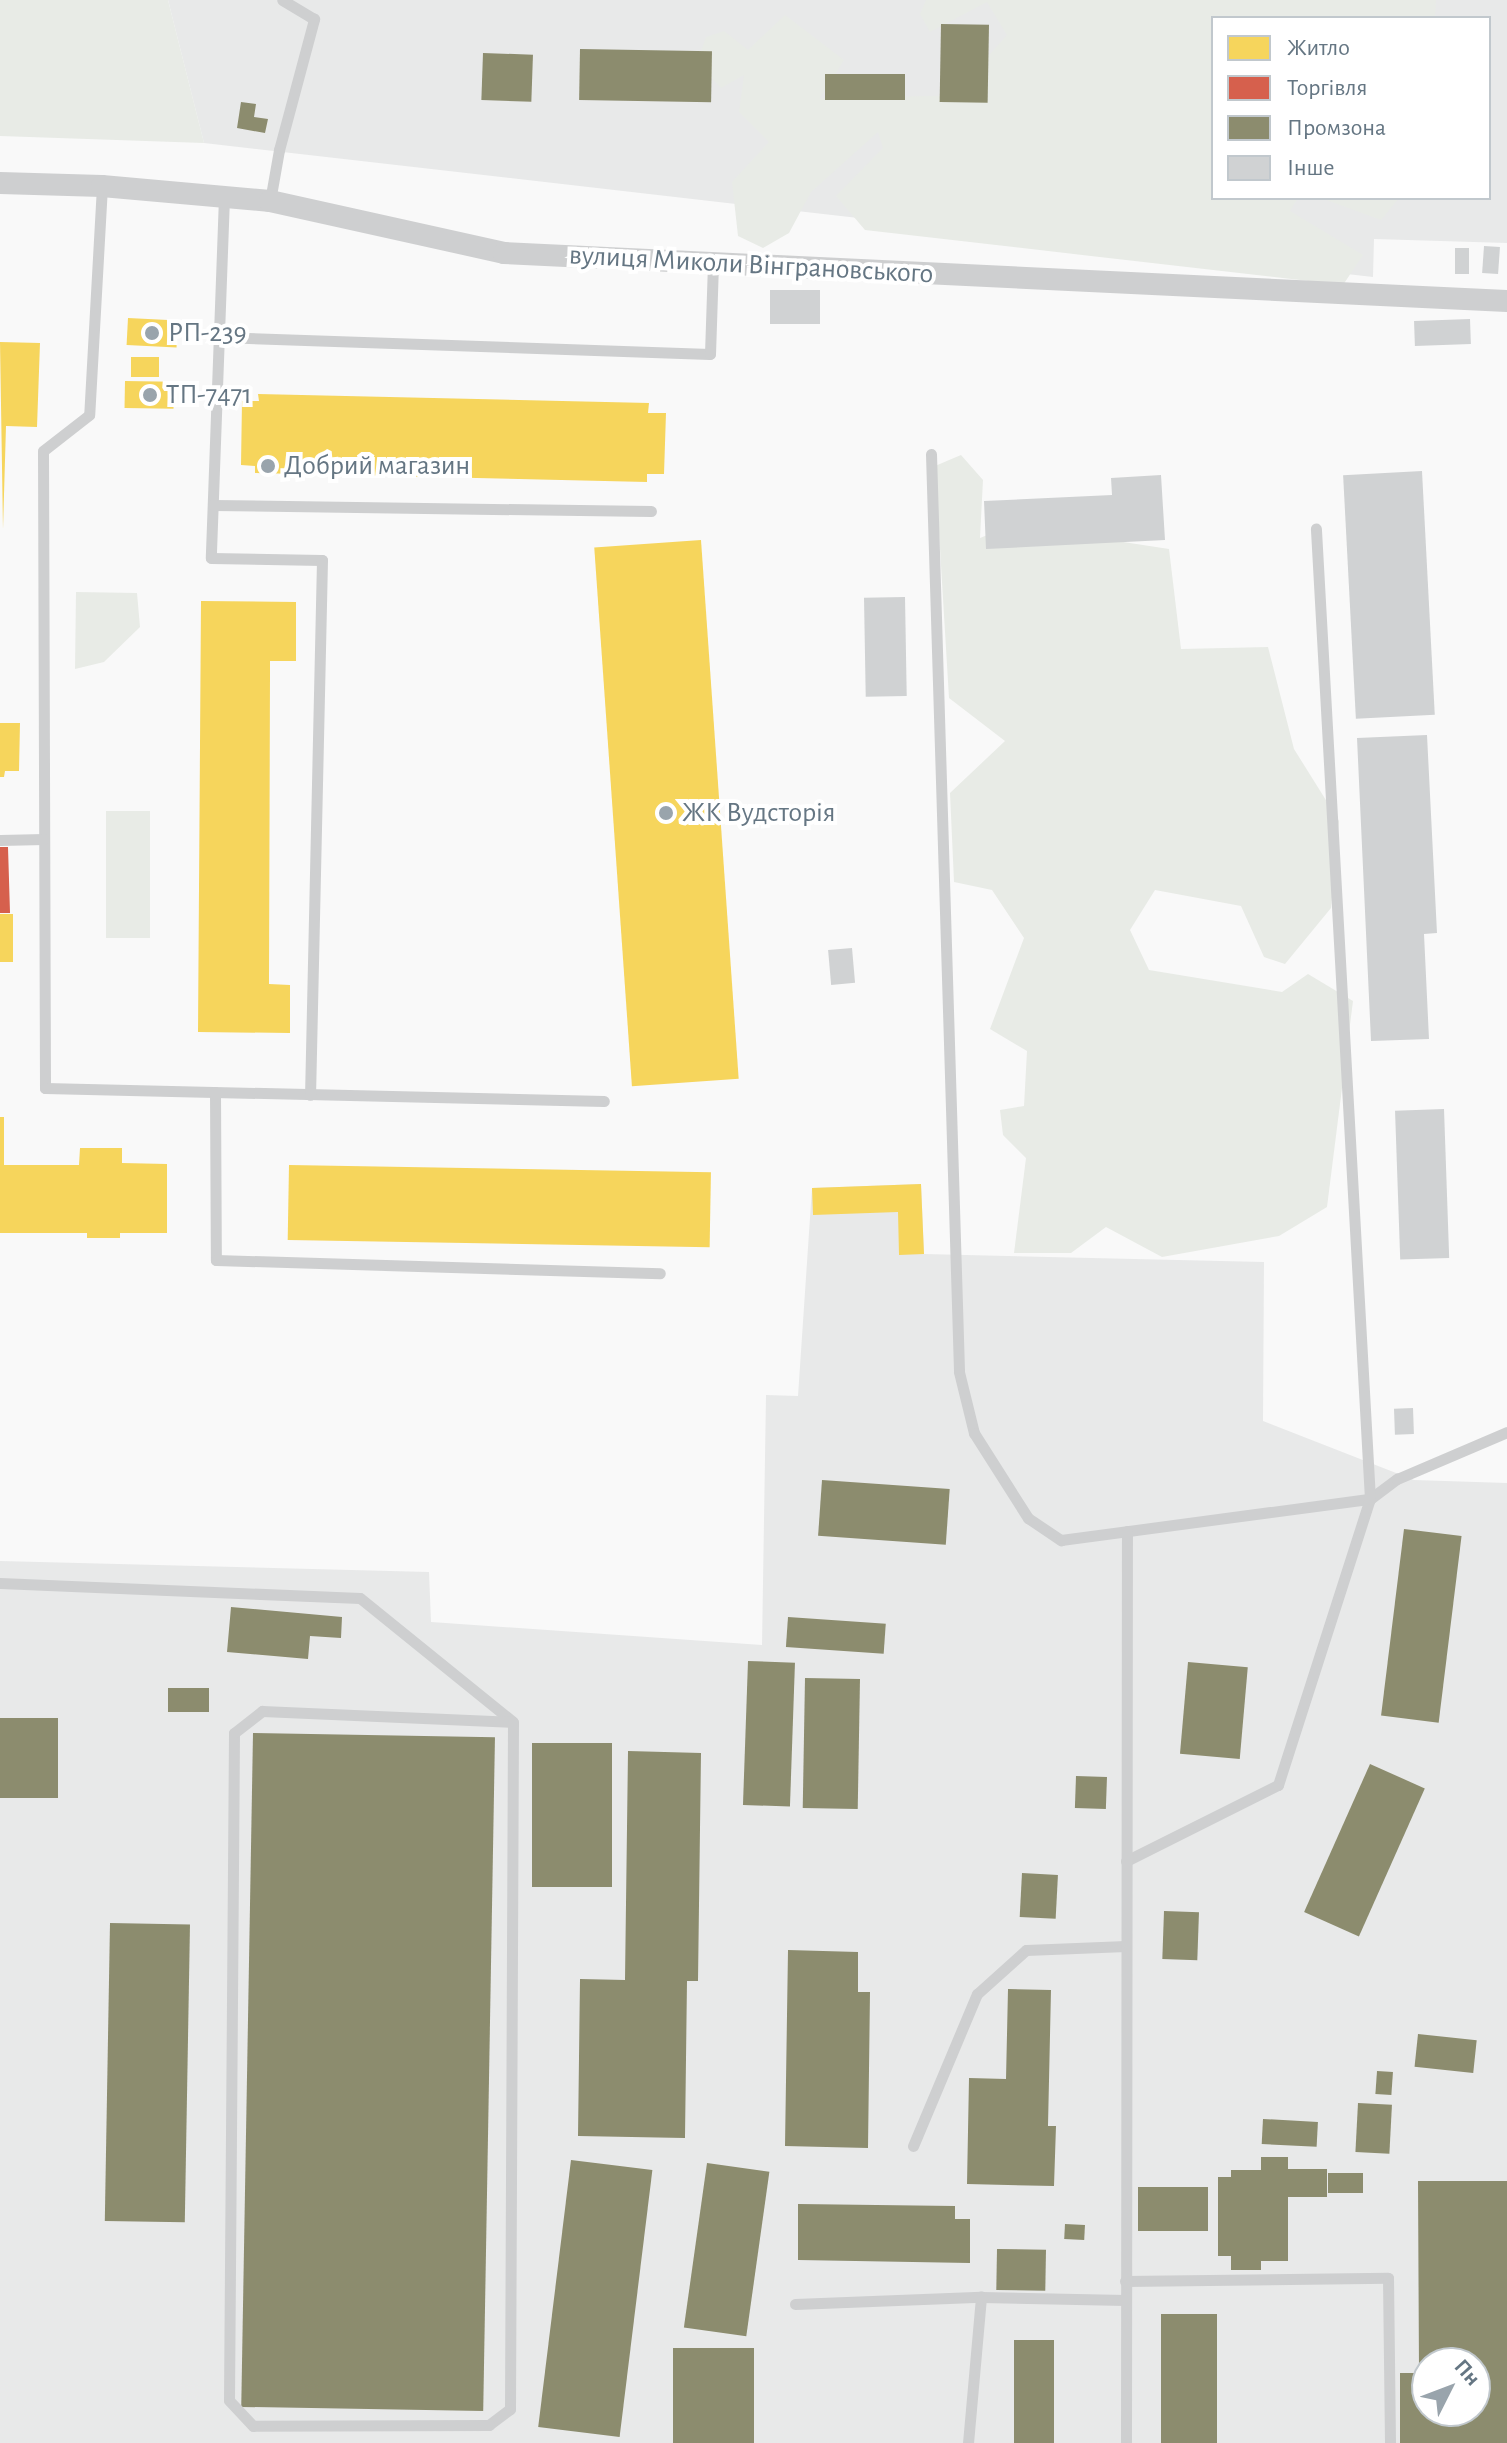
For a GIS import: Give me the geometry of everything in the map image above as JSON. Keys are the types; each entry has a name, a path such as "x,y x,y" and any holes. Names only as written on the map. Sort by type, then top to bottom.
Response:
{"street":[{"name":"вулиця Миколи Вінграновського","path":"0,183 102,186 270,201 504,253 1507,301"}],"lane":[{"path":"270,201 279,150 314,19 282,0"},
{"path":"102,186 89,415 43,451 45,1088 604,1101"},
{"path":"224,197 211,558 322,560 310,1095"},
{"path":"220,337 710,354 713,263"},
{"path":"931,454 959,1372 974,1433 1028,1518 1061,1540 1370,1499 1397,1479 1507,1432"},
{"path":"213,505 651,511"},
{"path":"1126,1861 1278,1785 1370,1499 1316,529"},
{"path":"0,840 44,839"},
{"path":"215,1092 216,1260 660,1273"},
{"path":"1126,2443 1127,1531"},
{"path":"0,1583 360,1598 513,1722"},
{"path":"262,1711 513,1722 510,2409 489,2425 253,2426 229,2400 234,1733 262,1711"},
{"path":"913,2146 977,1994 1026,1950 1126,1946"},
{"path":"1125,2281 1388,2278 1390,2443"},
{"path":"795,2304 981,2297 1125,2300"},
{"path":"968,2443 981,2297"}],"shaded area":[{"path":"0,0 168,0 204,143 0,136"},
{"path":"168,0 1507,0 1507,243 1374,239 1373,277 204,143"},
{"path":"926,0 1436,0 1435,16 1211,16 1211,200 1297,200 1290,211 1363,255 1343,285 865,230 836,196 883,148 878,132 811,192 789,233 763,248 738,236 732,182 769,142 739,112 744,75 721,88 697,62 706,37 724,31 748,50 785,15 844,60 820,98 983,95 983,62 1007,35 987,2 930,32 920,14"},
{"path":"1326,200 1397,200 1381,220"},
{"path":"961,455 983,480 980,538 1012,525 1169,549 1181,649 1268,647 1294,749 1339,821 1331,908 1285,964 1264,957 1241,906 1155,890 1130,930 1149,970 1282,992 1308,974 1353,1001 1327,1207 1279,1236 1162,1257 1106,1227 1071,1253 1014,1253 1026,1158 1003,1135 1000,1110 1024,1106 1027,1051 990,1029 1024,938 992,890 954,882 950,793 1005,741 949,698 935,466"},
{"path":"76,592 137,593 140,627 104,662 75,669"},
{"path":"106,811 150,811 150,938 106,938"},
{"path":"921,1184 924,1254 1264,1262 1263,1421 1414,1480 1507,1483 1507,2443 0,2443 0,1561 429,1572 431,1622 762,1645 766,1395 798,1396 812,1188"}],"building: Житло":[{"name":"РП-239","path":"128,318 178,321 177,348 127,345"},
{"path":"0,342 40,343 37,427 6,426 3,529"},
{"path":"131,357 159,357 159,377 131,377"},
{"name":"ТП-7471","path":"125,381 174,382 174,409 125,408"},
{"path":"258,394 649,403 648,413 666,413 664,474 647,474 647,482 255,473 255,466 241,465 242,401 259,401"},
{"name":"ЖК Вудсторія","path":"701,540 739,1079 632,1086 594,547"},
{"path":"201,601 296,602 296,661 270,661 269,984 290,985 290,1033 198,1032"},
{"path":"0,723 20,723 19,771 5,771 4,777 0,777"},
{"path":"0,914 13,914 13,962 0,962"},
{"path":"0,1117 4,1117 4,1165 79,1165 80,1148 122,1148 122,1163 167,1164 167,1233 120,1233 120,1238 87,1238 87,1233 0,1233"},
{"path":"289,1165 711,1172 710,1247 288,1240"},
{"path":"921,1184 924,1254 899,1255 898,1212 813,1215 812,1188"}],"building: Торгівля":[{"path":"0,847 8,847 10,913 0,913"}],"building: Промзона":[{"path":"941,24 989,25 988,103 940,102"},
{"path":"580,49 712,51 711,102 579,100"},
{"path":"483,53 533,55 531,102 481,100"},
{"path":"825,74 905,74 905,100 825,100"},
{"path":"241,102 256,104 254,117 268,119 265,133 237,128"},
{"path":"822,1480 950,1489 946,1545 818,1536"},
{"path":"1404,1529 1462,1536 1439,1723 1381,1716"},
{"path":"231,1607 342,1617 341,1638 310,1636 308,1659 227,1652"},
{"path":"788,1617 886,1624 884,1654 786,1647"},
{"path":"748,1661 795,1663 790,1807 743,1805"},
{"path":"1188,1662 1248,1667 1240,1759 1180,1754"},
{"path":"805,1678 860,1679 858,1809 803,1808"},
{"path":"168,1688 209,1688 209,1712 168,1712"},
{"path":"0,1718 58,1718 58,1798 0,1798"},
{"path":"253,1733 495,1737 483,2411 241,2407"},
{"path":"532,1743 612,1743 612,1887 532,1887"},
{"path":"628,1751 701,1753 698,1981 687,1981 685,2138 578,2136 580,1979 625,1980"},
{"path":"1370,1764 1425,1788 1359,1936 1304,1912"},
{"path":"1076,1776 1107,1777 1106,1809 1075,1808"},
{"path":"1022,1873 1058,1875 1056,1919 1020,1917"},
{"path":"1164,1911 1199,1912 1197,1960 1162,1959"},
{"path":"110,1923 190,1924 185,2222 105,2221"},
{"path":"788,1950 858,1952 858,1992 870,1992 868,2148 785,2146"},
{"path":"1008,1989 1051,1990 1048,2126 1056,2126 1054,2186 967,2184 969,2078 1006,2079"},
{"path":"1418,2034 1477,2040 1473,2073 1415,2067"},
{"path":"1377,2071 1393,2072 1391,2095 1375,2094"},
{"path":"1358,2103 1392,2105 1389,2154 1355,2152"},
{"path":"1263,2119 1318,2122 1317,2147 1262,2144"},
{"path":"1261,2157 1288,2157 1288,2169 1327,2169 1327,2197 1288,2197 1288,2261 1261,2261 1261,2270 1231,2270 1231,2256 1218,2256 1218,2177 1231,2177 1231,2170 1261,2170"},
{"path":"571,2160 652,2170 620,2437 538,2427"},
{"path":"707,2163 769,2172 746,2336 684,2327"},
{"path":"1328,2173 1363,2173 1363,2193 1328,2193"},
{"path":"1418,2181 1507,2181 1507,2443 1400,2443 1400,2373 1411,2373 1411,2427 1491,2427 1491,2347 1419,2347"},
{"path":"1138,2187 1208,2187 1208,2231 1138,2231"},
{"path":"798,2204 955,2206 955,2219 970,2219 970,2263 798,2260"},
{"path":"1065,2224 1085,2225 1084,2240 1064,2239"},
{"path":"997,2249 1046,2250 1045,2291 996,2290"},
{"path":"1161,2314 1217,2314 1217,2443 1161,2443"},
{"path":"1014,2340 1054,2340 1054,2443 1014,2443"},
{"path":"673,2348 754,2348 754,2443 673,2443"}],"building: Інше":[{"path":"1484,246 1500,247 1498,274 1482,273"},
{"path":"1455,248 1469,248 1469,274 1455,274"},
{"path":"770,290 820,290 820,324 770,324"},
{"path":"1470,319 1471,344 1415,346 1414,321"},
{"path":"1422,471 1435,715 1356,719 1343,475"},
{"path":"1161,475 1165,540 986,549 984,501 1112,495 1111,478"},
{"path":"905,597 907,696 866,697 864,598"},
{"path":"1427,735 1437,933 1424,934 1429,1039 1371,1041 1357,738"},
{"path":"852,948 855,983 831,985 828,950"},
{"path":"1444,1109 1449,1258 1400,1260 1395,1111"},
{"path":"1413,1408 1414,1434 1395,1435 1394,1409"}],"place":[{"name":"РП-239","path":"152,333"},
{"name":"ТП-7471","path":"150,395"},
{"name":"Добрий магазин","path":"268,466"},
{"name":"ЖК Вудсторія","path":"666,813"}]}
